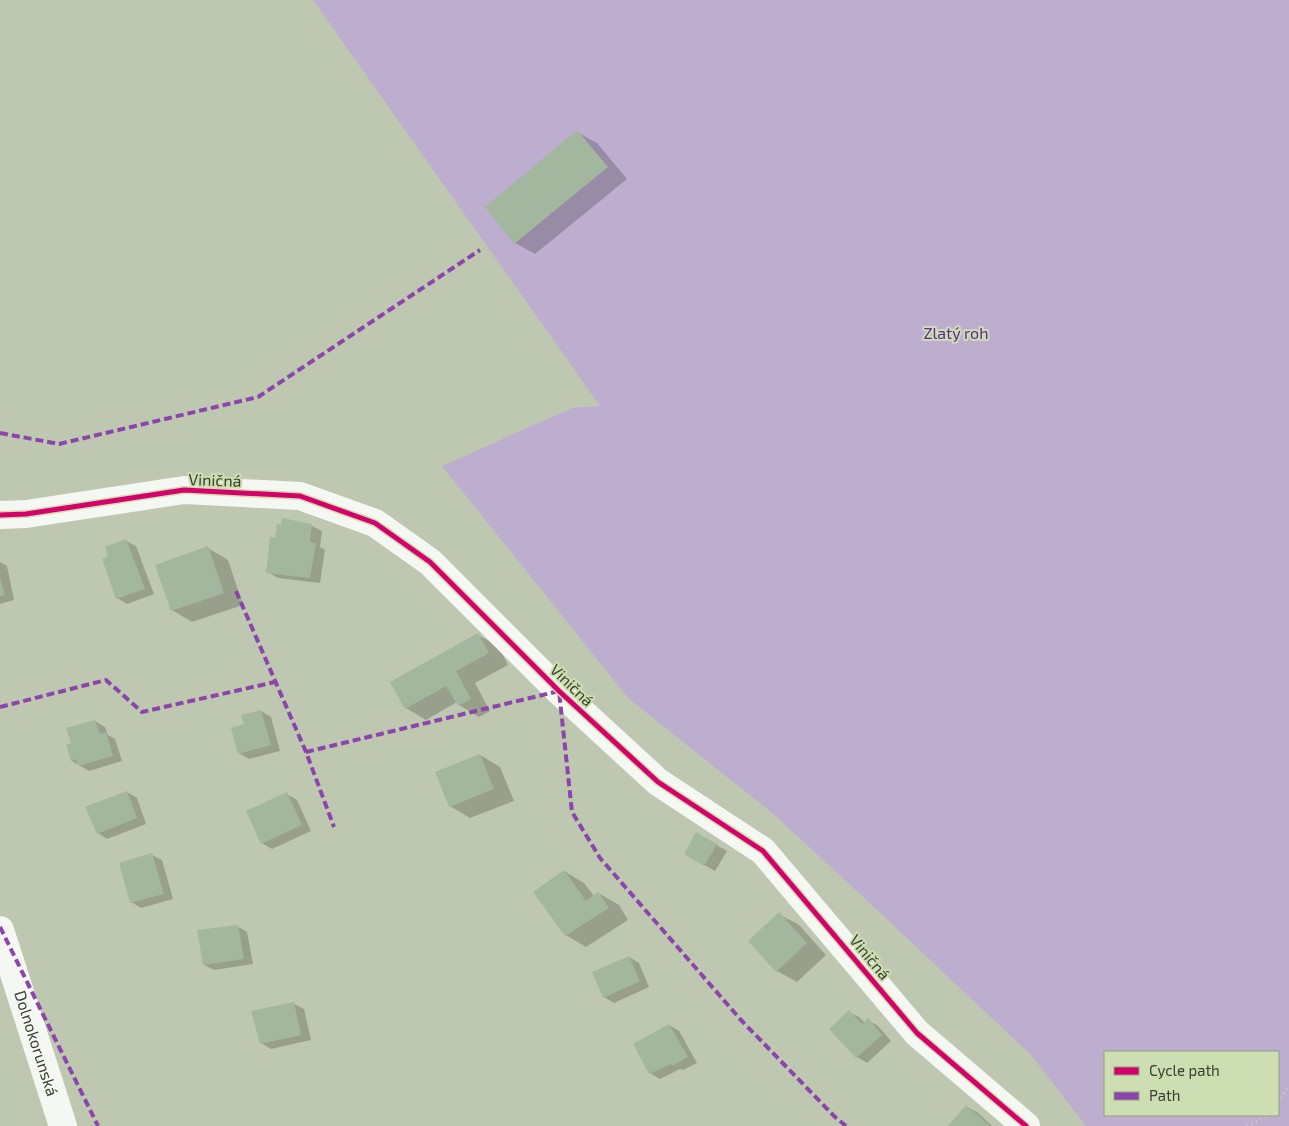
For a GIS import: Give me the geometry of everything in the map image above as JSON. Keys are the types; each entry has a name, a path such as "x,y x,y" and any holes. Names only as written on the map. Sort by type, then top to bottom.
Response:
{"lane":[{"name":"Viničná","path":"0,514 26,514 184,490 300,496 375,522 430,562 559,691 658,782 762,851 917,1033 1026,1126"},
{"name":"Dolnokorunská","path":"0,930 63,1126"}],"path":[{"path":"1279,1101 1289,1086"},
{"path":"1247,1126 1267,1116"}],"green space":[{"name":"Zlatý roh","path":"313,0 1289,0 1289,1126 1086,1126 1031,1055 861,895 771,812 628,698 442,466 572,408 600,406"}],"building":[{"path":"577,130 608,167 514,244 485,207"},
{"path":"282,518 312,524 310,542 316,543 310,578 266,573 270,537 275,538 277,524 281,525"},
{"path":"126,539 145,589 116,599 102,559 108,556 105,547"},
{"path":"208,546 224,593 171,611 155,565"},
{"path":"0,577 5,595 0,596"},
{"path":"478,633 489,653 456,671 471,699 458,706 446,686 405,709 390,682"},
{"path":"261,710 271,745 238,754 231,728 244,724 241,715"},
{"path":"95,720 100,734 106,732 113,756 78,766 76,759 71,761 66,745 71,743 66,728"},
{"path":"480,754 494,789 449,807 435,772"},
{"path":"127,791 137,818 97,834 85,807"},
{"path":"287,792 302,825 261,844 246,811"},
{"path":"696,832 717,844 704,866 684,854"},
{"path":"152,853 164,894 130,903 119,863"},
{"path":"564,870 586,901 598,892 609,908 565,936 533,892"},
{"path":"779,912 807,943 776,972 748,941"},
{"path":"238,925 244,959 203,965 197,930"},
{"path":"629,956 640,981 603,998 592,972"},
{"path":"294,1002 301,1035 260,1044 251,1011"},
{"path":"849,1010 862,1024 868,1018 882,1035 856,1058 829,1029"},
{"path":"669,1024 688,1057 672,1066 671,1064 649,1074 633,1044"},
{"path":"966,1105 990,1126 948,1126"}],"marked path":[{"path":"0,433 59,444 258,397 480,250"},
{"path":"236,591 306,752 334,827"},
{"path":"0,707 106,680 142,712 275,682"},
{"path":"306,752 559,691 572,812 600,858 741,1020 846,1126"},
{"path":"0,927 98,1126"}],"cycle path":[{"path":"0,515 26,514 184,490 300,496 375,523 430,562 559,691 658,782 763,851 917,1033 1026,1126"}]}
